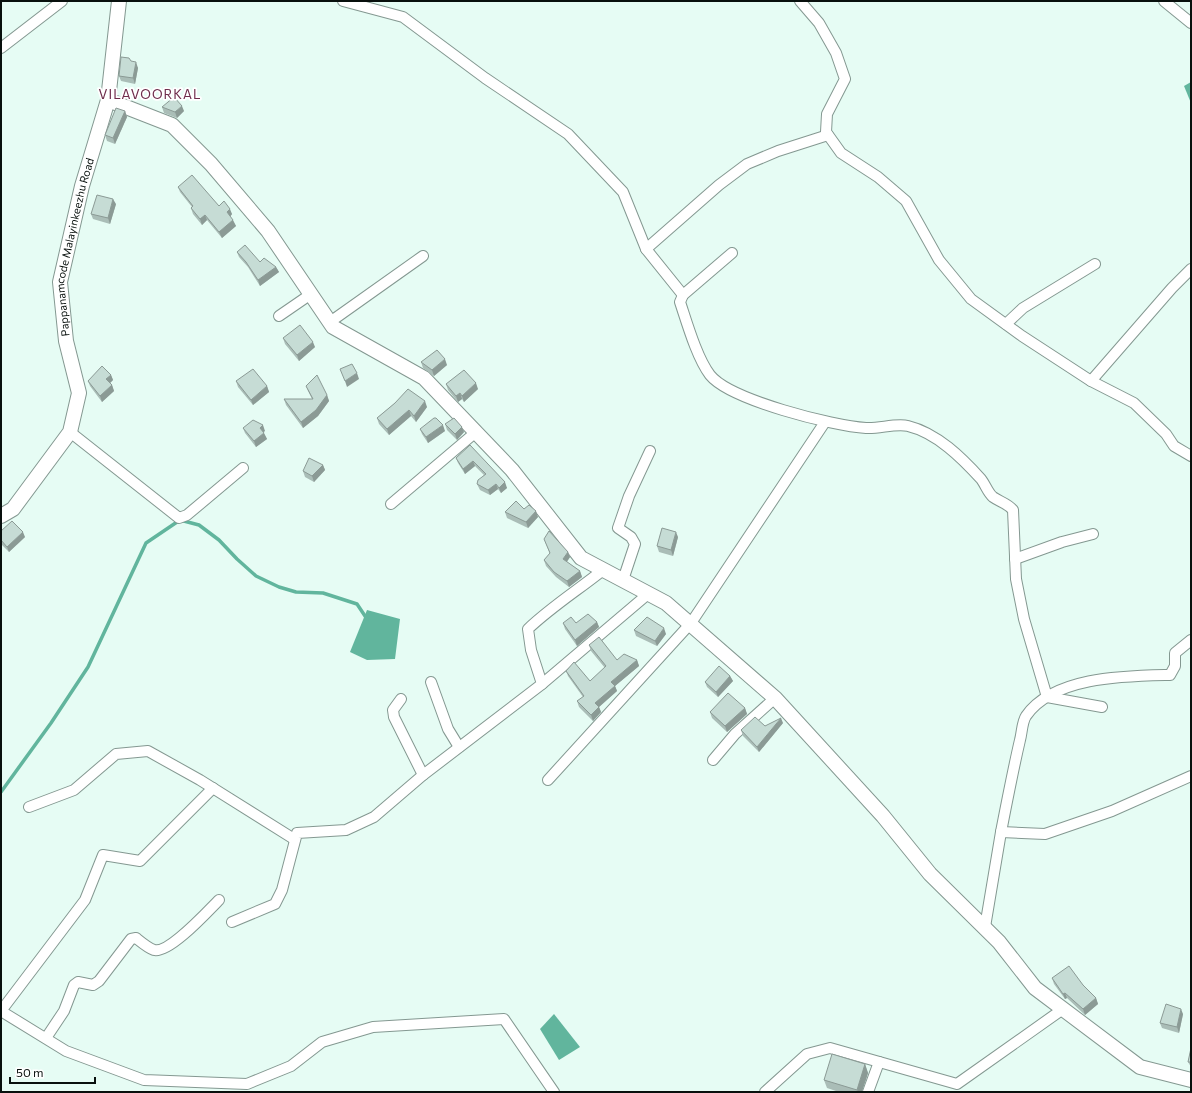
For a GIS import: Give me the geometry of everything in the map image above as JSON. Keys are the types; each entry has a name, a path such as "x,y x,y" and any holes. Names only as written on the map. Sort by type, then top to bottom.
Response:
{"street":[{"path":"1,48 62,1"},
{"name":"Pappanamcode Malayinkeezhu Road","path":"1,516 14,509 70,432 79,393 66,341 60,282 82,186 108,100 120,1"},
{"path":"344,1 403,18 485,78 568,134 622,192 646,249 683,295"},
{"path":"800,1 819,23 836,53 845,79 827,114 826,132 841,153 878,177 906,201 939,260 971,299 1091,381 1134,403 1166,434 1174,446 1191,456"},
{"path":"1164,1 1191,23"},
{"path":"108,100 172,125 211,164 268,231 333,326 424,378 512,470 581,558 666,603 691,623 775,698 883,816 930,874 999,942 1035,988 1140,1067 1191,1080"},
{"path":"646,249 719,185 747,164 778,151 828,135"},
{"path":"732,253 683,295 680,302 694,342 711,375 731,391 825,422 867,428 908,426 936,438 958,456 981,480 992,496 1007,504 1013,510 1016,579 1024,619 1046,697"},
{"path":"330,322 423,256"},
{"path":"1006,324 1023,308 1095,264"},
{"path":"1091,381 1172,288 1191,269"},
{"path":"279,316 311,294"},
{"path":"548,780 691,623 825,422"},
{"path":"70,432 179,518 187,516 243,468"},
{"path":"391,504 476,432"},
{"path":"623,580 635,544 631,537 618,528 637,477 650,450"},
{"path":"1015,560 1062,542 1093,534"},
{"path":"542,684 531,650 528,629 546,611 573,594 603,570"},
{"path":"232,922 275,904 282,890 294,839 297,833 346,830 374,817 423,775 542,684 648,594"},
{"path":"985,927 1001,832 1026,717 1046,697 1096,679 1128,676 1170,675 1175,666 1175,653 1191,640"},
{"path":"431,682 443,718 459,747"},
{"path":"1046,697 1102,707"},
{"path":"713,760 735,734 775,698"},
{"path":"401,699 393,710 394,717 423,775"},
{"path":"29,807 74,790 116,754 148,752 213,788 294,839"},
{"path":"1001,832 1045,834 1112,811 1191,776"},
{"path":"213,788 140,861 103,855 84,900 1,1011 66,1050 144,1080 247,1084 291,1066 322,1042 372,1027 504,1019 554,1092"},
{"path":"46,1038 64,1011 74,985 78,982 93,985 98,981 131,939 136,938 154,950 160,950 181,938 219,900"},
{"path":"765,1092 807,1054 830,1048 960,1088 1063,1009"},
{"path":"868,1092 879,1062"}],"shaded area":[{"path":"1191,82 1191,103 1184,86"},
{"path":"367,610 400,619 395,659 367,660 350,652"},
{"path":"554,1014 580,1047 559,1060 540,1029"}],"building":[{"path":"121,57 129,58 131,61 136,62 133,78 119,76"},
{"path":"174,97 182,106 175,112 162,107"},
{"path":"116,108 125,111 113,138 105,135"},
{"path":"192,175 219,206 224,201 230,209 227,212 233,220 219,232 205,215 200,219 191,208 193,206 178,187"},
{"path":"97,195 113,199 108,218 91,214"},
{"path":"245,245 260,262 264,258 276,267 258,280 237,252"},
{"path":"300,325 313,342 297,355 283,338"},
{"path":"437,350 445,359 432,370 421,362"},
{"path":"352,364 357,373 345,381 340,369"},
{"path":"102,366 111,375 106,379 112,385 100,396 88,381"},
{"path":"253,369 267,386 251,400 236,381"},
{"path":"464,370 476,383 462,396 460,393 456,396 446,384"},
{"path":"317,375 327,395 316,410 301,422 284,399 313,399 306,386"},
{"path":"408,389 425,401 414,416 409,410 387,429 377,418 395,403"},
{"path":"436,418 443,425 426,437 420,429"},
{"path":"454,418 462,427 455,434 445,424"},
{"path":"253,420 263,425 260,428 264,433 254,441 243,428"},
{"path":"470,445 505,482 499,488 496,484 488,490 477,484 478,480 486,474 473,461 463,469 456,458"},
{"path":"309,458 323,465 312,476 303,471"},
{"path":"516,501 524,509 529,505 536,511 526,522 505,512"},
{"path":"12,521 23,532 7,547 1,540 1,531"},
{"path":"662,528 676,532 671,550 657,546"},
{"path":"549,531 568,552 563,559 580,571 567,581 554,572 544,560 550,553 544,539"},
{"path":"588,614 597,622 575,640 563,623 571,617 576,623"},
{"path":"647,617 664,628 655,641 634,630"},
{"path":"599,637 617,660 624,654 637,660 611,682 615,686 595,703 599,707 591,715 577,701 584,696 566,671 574,662 590,681 606,666 589,645"},
{"path":"719,666 730,676 716,692 705,682"},
{"path":"728,693 745,708 725,726 710,712"},
{"path":"755,717 765,726 781,718 757,747 741,730"},
{"path":"1069,966 1083,985 1096,998 1083,1009 1065,993 1063,994 1052,978"},
{"path":"1166,1004 1181,1009 1177,1027 1160,1023"},
{"path":"1191,1048 1191,1062 1188,1062"},
{"path":"832,1054 865,1064 857,1090 824,1080"}],"waterway":[{"path":"1,792 51,723 88,667 146,543 180,520 199,525 219,540 256,576 279,587 296,592 323,593 357,604 367,619"}],"district":[{"name":"VILAVOORKAL","path":"150,94"}]}
